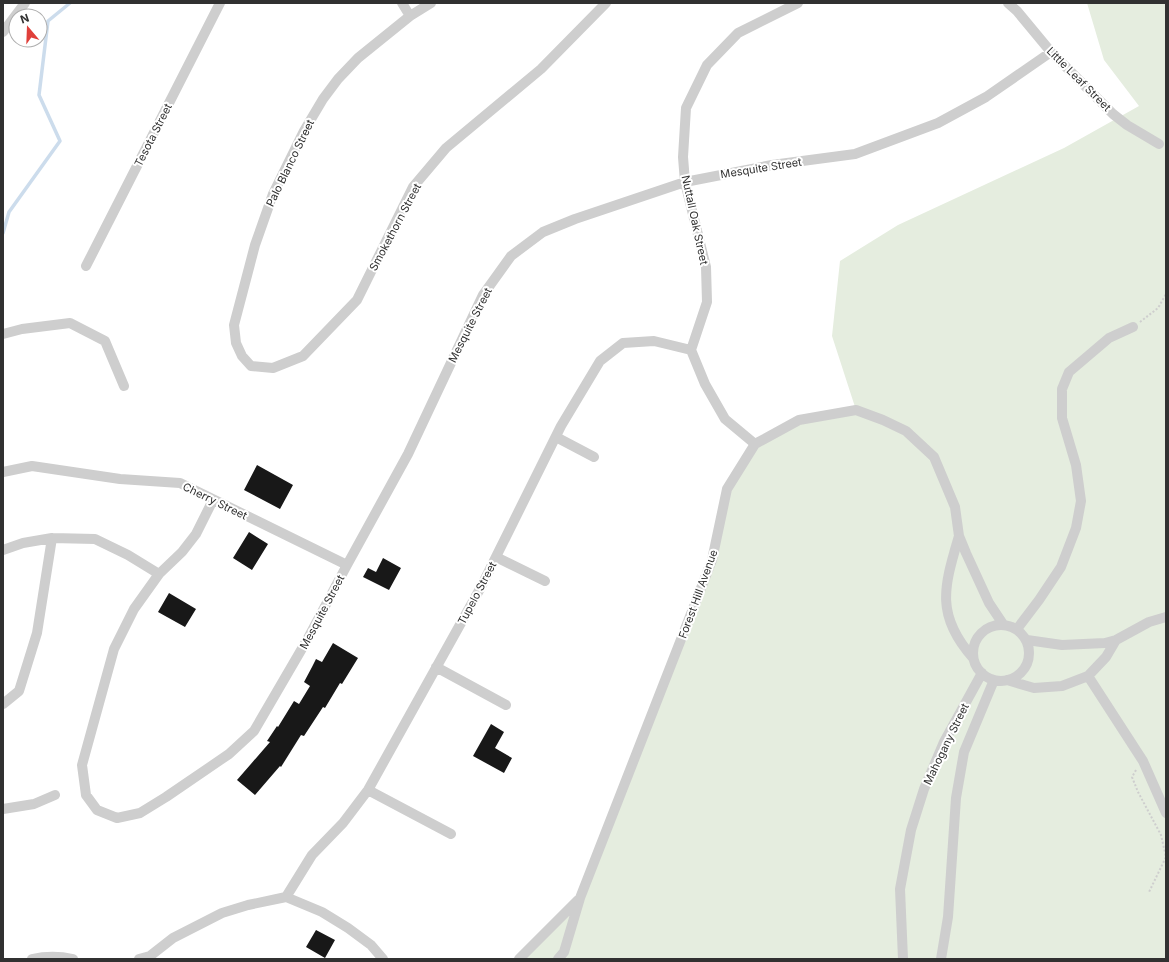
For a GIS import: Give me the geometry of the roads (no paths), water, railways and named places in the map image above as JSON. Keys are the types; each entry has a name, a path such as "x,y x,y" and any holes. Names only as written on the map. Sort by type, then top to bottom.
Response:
{"street":[{"path":"3,32 24,3"},
{"name":"Tesota Street","path":"86,266 220,3"},
{"path":"402,3 410,16"},
{"name":"Palo Blanco Street","path":"251,366 242,356 236,343 234,325 255,245 273,194 304,131 322,99 358,58 410,16 431,3"},
{"name":"Smokethorn Street","path":"251,366 273,368 303,356 357,300 413,187 446,148 541,69 606,3"},
{"name":"Nuttall Oak Street","path":"691,350 707,302 706,266 685,182 682,157 686,108 707,65 738,33 798,3"},
{"name":"Little Leaf Street","path":"1008,3 1051,52 1113,114 1126,125 1159,144"},
{"name":"Mesquite Street","path":"160,574 134,609 114,649 82,765 86,795 97,810 117,818 140,813 229,754 254,731 307,640 408,454 483,295 511,256 543,232 575,219 685,182 772,165 855,154 938,123 986,97 1051,52"},
{"path":"3,334 22,329 70,322 105,341 124,386"},
{"path":"1017,629 1061,568 1076,528 1081,501 1076,465 1062,418 1062,388 1069,372 1109,338 1133,327"},
{"name":"Tupelo Street","path":"286,897 312,855 343,823 368,790 481,586 556,437 600,361 623,344 654,341 691,350"},
{"path":"691,350 705,384 726,419 755,444"},
{"name":"Forest Hill Avenue","path":"558,959 564,952 580,898 712,560 727,488 755,444 799,420 856,410 906,431 934,457 955,507 959,536 986,597 1003,624"},
{"path":"556,437 594,457"},
{"name":"Cherry Street","path":"3,472 32,466 120,479 180,483 347,565"},
{"path":"3,550 22,543 52,538 95,540 128,555 160,574 182,552 196,534 213,500"},
{"name":"Forest Hill Avenue","path":"959,536 948,572 945,599 948,617 955,635 962,646 974,658"},
{"path":"3,704 18,691 37,633 52,538"},
{"path":"496,557 545,582"},
{"path":"1027,640 1062,645 1105,643 1116,640 1149,622 1166,617"},
{"path":"1007,680 1020,674 1025,668 1030,654 1027,640 1017,629 1011,626 1003,624 989,627 978,637 973,651 976,665 982,673 994,680 1007,680 1034,688 1062,686 1088,676 1106,657 1116,640"},
{"path":"436,667 506,705"},
{"name":"Mahogany Street","path":"903,959 900,889 911,830 924,788 944,742 982,673"},
{"path":"1088,676 1143,761 1166,813"},
{"name":"Mahogany Street","path":"942,959 948,917 956,798 964,752 994,680"},
{"path":"368,790 451,834"},
{"path":"3,809 34,804 55,795"},
{"path":"139,959 150,957 173,938 222,913 248,905 286,897 322,912 348,928 371,945 383,959"},
{"name":"Forest Hill Avenue","path":"519,959 580,898"},
{"path":"32,959 39,957 73,959"}],"waterway":[{"path":"3,233 9,212 60,141 39,95 48,21 70,3"}]}
